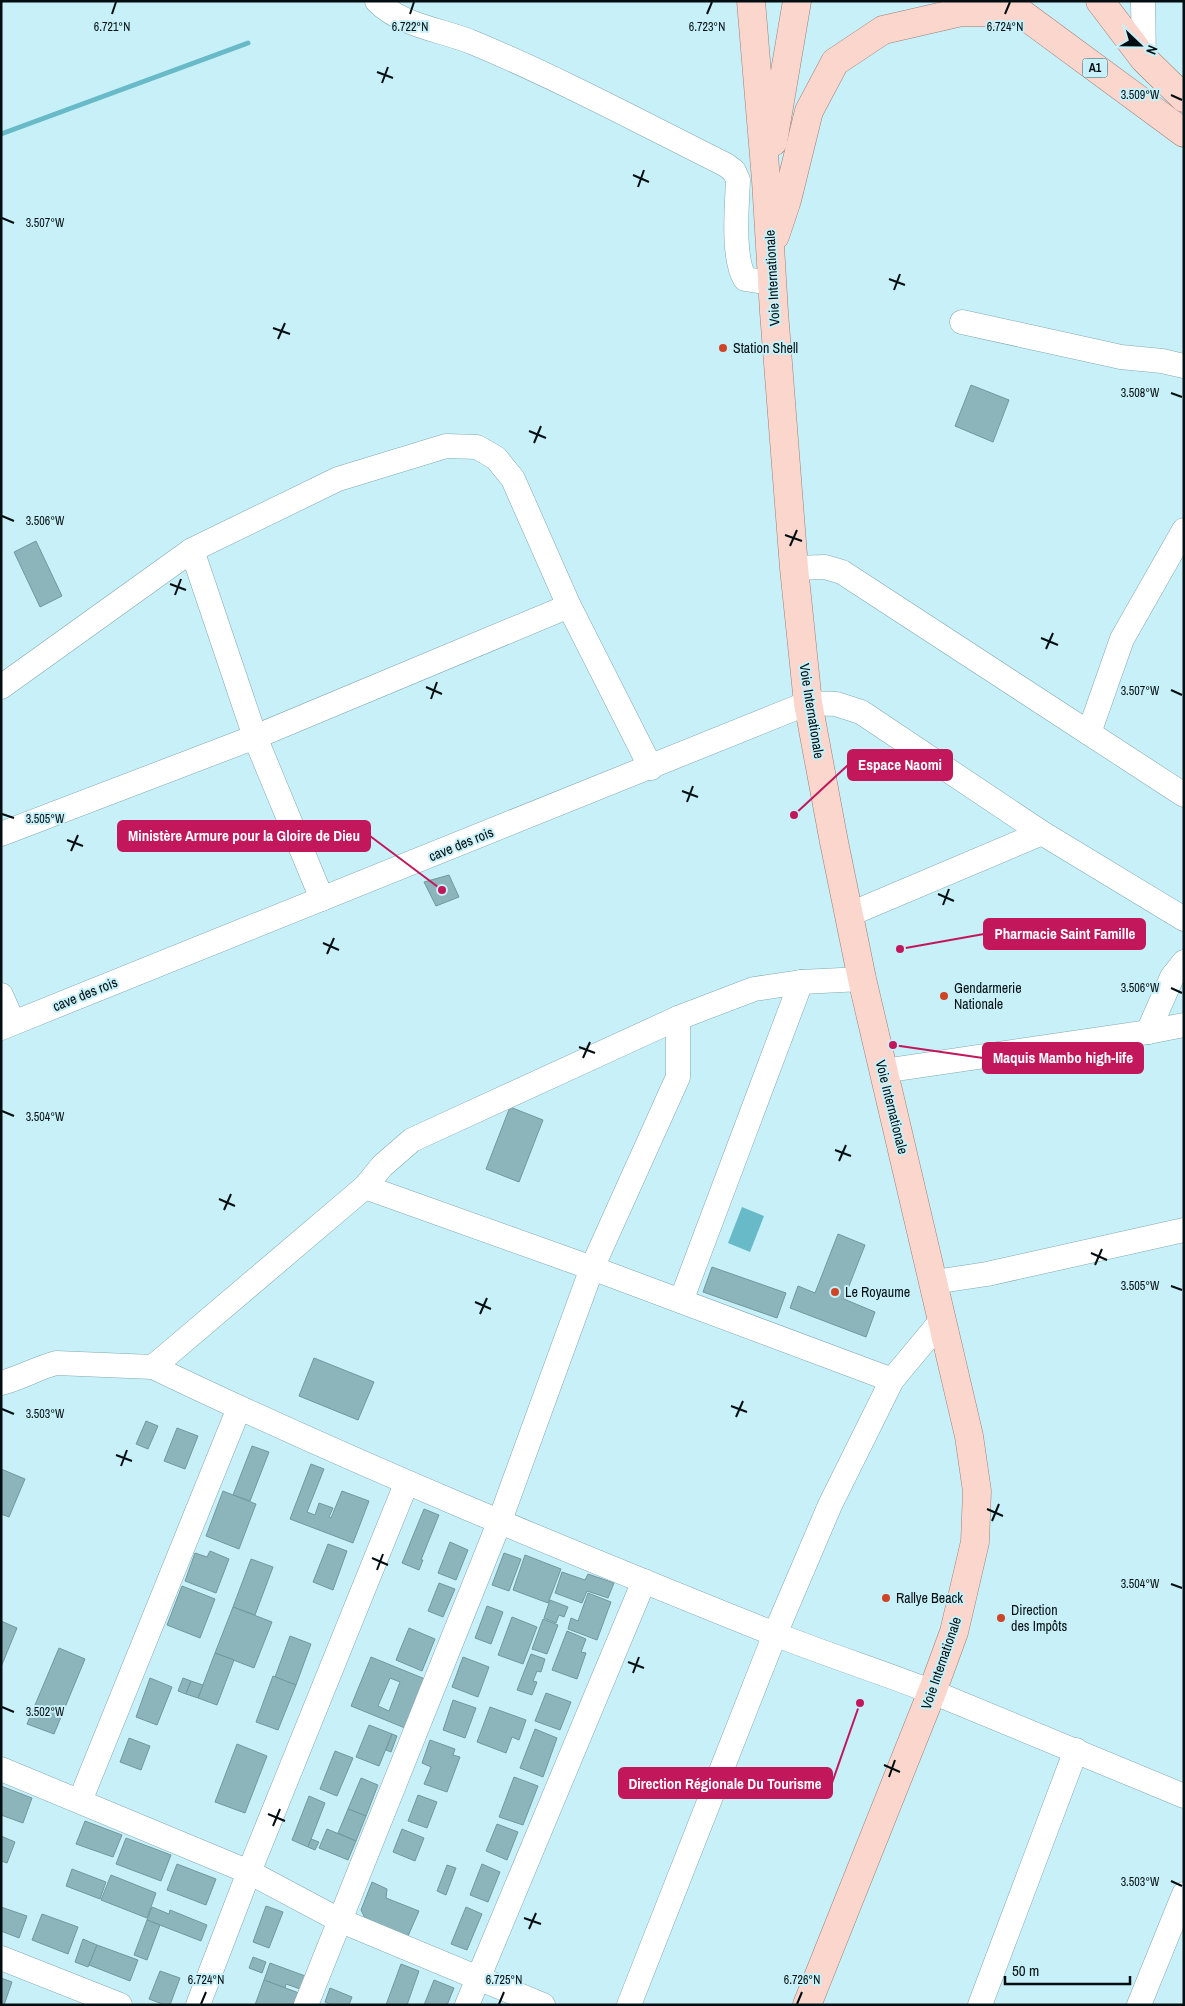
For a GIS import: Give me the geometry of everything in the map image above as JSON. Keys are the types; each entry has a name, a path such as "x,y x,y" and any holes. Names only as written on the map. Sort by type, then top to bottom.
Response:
{"main road":[{"name":"Voie Internationale","path":"751,1 794,568 808,703 848,915 969,1436 977,1492 975,1542 954,1632 932,1692 807,2005"},
{"name":"Voie Internationale","path":"766,180 797,1"},
{"path":"1100,1 1144,59 1184,98"},
{"path":"771,250 787,200 809,111 835,62 883,30 961,12 1014,7"},
{"name":"A1","path":"1014,7 1184,132"}],"street":[{"path":"377,1 392,13 473,42 582,93 726,165 734,171 738,180 737,256 740,271 745,279 772,283"},
{"path":"1143,1 1144,59"},
{"path":"962,322 1121,357 1162,361 1184,366"},
{"path":"1,687 192,550 338,480 446,446 477,447 496,458 512,480 569,606 651,768"},
{"path":"1090,733 1122,639 1184,530"},
{"path":"192,550 255,738 322,899"},
{"path":"794,568 825,567 842,572 1184,795"},
{"path":"1,834 255,738 569,606"},
{"path":"808,703 836,704 861,712 1042,833 1184,919"},
{"name":"cave des rois","path":"7,1025 651,768 808,703"},
{"path":"848,915 1042,833"},
{"path":"1148,1032 1172,977 1184,962"},
{"path":"152,1367 365,1187 382,1166 412,1140 678,1018 754,989 801,982 862,979"},
{"path":"681,1301 801,982"},
{"path":"1,995 7,1025"},
{"path":"306,2005 499,1523 592,1268 678,1077 678,1018"},
{"path":"884,1071 1148,1032 1184,1024"},
{"path":"365,1187 592,1268 892,1380"},
{"path":"934,1282 987,1274 1184,1230"},
{"path":"629,2005 775,1634 830,1505 892,1380 942,1320"},
{"path":"1,1382 16,1379 44,1366 56,1363 152,1367 406,1484 499,1523 775,1634 932,1692 1184,1796"},
{"path":"80,1801 239,1408"},
{"path":"198,2005 249,1872 406,1484"},
{"path":"467,2005 644,1581"},
{"path":"980,2005 1076,1750"},
{"path":"1,1769 249,1872 339,1920 543,2005"},
{"path":"1139,2005 1184,1894"},
{"path":"1,1958 120,2005"}],"water":[{"path":"742,1207 764,1216 750,1252 728,1243"}],"building":[{"path":"971,385 1009,400 993,442 955,426"},
{"path":"36,541 62,596 40,607 14,552"},
{"path":"449,875 459,897 436,906 424,882"},
{"path":"510,1107 543,1120 519,1182 486,1169"},
{"path":"838,1234 865,1245 844,1299 875,1312 866,1337 790,1308 798,1286 815,1293"},
{"path":"712,1267 786,1293 777,1318 703,1292"},
{"path":"314,1358 374,1382 358,1420 299,1396"},
{"path":"146,1421 158,1426 148,1449 136,1444"},
{"path":"177,1428 198,1436 185,1469 164,1461"},
{"path":"252,1446 269,1452 250,1501 233,1495"},
{"path":"311,1464 324,1469 307,1512 315,1515 319,1503 333,1508 329,1517 331,1518 342,1491 369,1501 353,1543 290,1519"},
{"path":"1,1469 25,1479 9,1517 1,1514"},
{"path":"223,1491 256,1504 239,1549 206,1536"},
{"path":"424,1509 439,1515 421,1560 423,1560 419,1570 402,1563"},
{"path":"450,1542 468,1550 456,1580 438,1573"},
{"path":"328,1544 347,1551 333,1590 313,1582"},
{"path":"210,1551 229,1559 216,1593 185,1581 195,1553 207,1557"},
{"path":"504,1553 521,1559 509,1591 492,1585"},
{"path":"525,1555 561,1569 548,1603 513,1590"},
{"path":"251,1559 273,1567 255,1615 233,1607"},
{"path":"562,1572 585,1580 588,1574 614,1583 608,1598 587,1591 582,1603 555,1593"},
{"path":"439,1583 455,1589 443,1617 428,1611"},
{"path":"182,1586 215,1599 200,1638 167,1625"},
{"path":"588,1593 611,1602 597,1640 568,1629 571,1618 578,1621"},
{"path":"550,1600 568,1607 564,1617 559,1615 556,1623 544,1618"},
{"path":"487,1606 503,1612 491,1644 475,1638"},
{"path":"233,1607 272,1622 254,1668 215,1653"},
{"path":"512,1617 537,1627 523,1664 498,1655"},
{"path":"543,1619 558,1625 547,1654 532,1649"},
{"path":"1,1621 17,1628 1,1667"},
{"path":"409,1628 435,1639 422,1671 396,1660"},
{"path":"567,1631 586,1639 581,1652 586,1653 577,1679 552,1670"},
{"path":"290,1636 311,1644 296,1685 275,1677"},
{"path":"59,1648 85,1659 54,1734 27,1724"},
{"path":"215,1653 234,1660 217,1705 198,1698"},
{"path":"531,1654 545,1659 541,1672 537,1671 533,1681 537,1682 532,1695 517,1690"},
{"path":"371,1657 425,1679 405,1728 351,1706","holes":["390,1678 400,1682 389,1711 378,1706"]},
{"path":"463,1657 489,1667 478,1697 452,1687"},
{"path":"273,1676 296,1685 278,1730 256,1722"},
{"path":"150,1678 172,1687 157,1725 136,1717"},
{"path":"183,1678 191,1681 186,1694 178,1691"},
{"path":"191,1681 203,1685 198,1698 186,1694"},
{"path":"546,1693 571,1702 560,1730 535,1721"},
{"path":"453,1700 476,1708 465,1738 443,1730"},
{"path":"490,1707 526,1720 519,1740 512,1737 506,1753 477,1742"},
{"path":"369,1725 392,1734 379,1766 356,1757"},
{"path":"535,1729 557,1738 543,1777 520,1768"},
{"path":"392,1734 397,1736 391,1752 386,1750"},
{"path":"129,1738 150,1746 141,1770 120,1762"},
{"path":"430,1740 455,1749 453,1755 460,1757 447,1792 424,1784 431,1767 422,1763"},
{"path":"237,1744 267,1756 245,1813 215,1802"},
{"path":"335,1751 353,1758 337,1796 320,1789"},
{"path":"514,1777 538,1786 523,1825 499,1817"},
{"path":"361,1778 378,1785 366,1816 348,1809"},
{"path":"1,1786 32,1798 23,1823 1,1815"},
{"path":"418,1795 437,1802 427,1828 408,1821"},
{"path":"309,1796 325,1803 308,1847 292,1840"},
{"path":"348,1809 366,1816 356,1841 338,1833"},
{"path":"85,1821 122,1835 113,1857 76,1844"},
{"path":"497,1824 518,1832 507,1860 486,1851"},
{"path":"327,1829 356,1841 348,1860 319,1848"},
{"path":"402,1829 424,1838 415,1861 393,1852"},
{"path":"1,1836 15,1842 7,1863 1,1861"},
{"path":"126,1838 171,1855 161,1881 116,1864"},
{"path":"311,1839 319,1842 315,1850 308,1847"},
{"path":"177,1864 216,1879 206,1905 167,1890"},
{"path":"482,1864 500,1872 488,1902 470,1895"},
{"path":"447,1865 456,1868 446,1895 437,1891"},
{"path":"72,1869 106,1882 100,1899 66,1886"},
{"path":"111,1875 156,1893 147,1918 101,1900"},
{"path":"372,1882 387,1889 386,1898 419,1911 408,1936 366,1920 361,1910"},
{"path":"266,1906 283,1912 269,1948 253,1942"},
{"path":"1,1907 27,1916 19,1938 1,1931"},
{"path":"152,1907 169,1914 170,1910 207,1925 201,1941 147,1920"},
{"path":"466,1907 482,1914 467,1950 451,1944"},
{"path":"42,1914 78,1927 68,1954 32,1940"},
{"path":"147,1920 160,1925 147,1960 134,1955"},
{"path":"83,1939 97,1945 88,1967 75,1962"},
{"path":"97,1945 138,1960 130,1981 89,1965"},
{"path":"253,1957 266,1962 262,1973 249,1968"},
{"path":"270,1963 308,1977 303,1990 286,1984 285,1988 264,1980"},
{"path":"401,1964 419,1971 407,2005 386,2005"},
{"path":"160,1971 180,1978 170,2005 149,1999"},
{"path":"1,1978 12,1982 4,2005 1,2005"},
{"path":"264,1980 299,1993 295,2005 255,2005"},
{"path":"434,1980 454,1988 447,2005 424,2005"},
{"path":"330,1988 352,1997 349,2005 332,2005 325,2002"}],"waterway":[{"path":"1,134 248,43"}],"place":[{"name":"Station Shell","path":"723,348"},
{"name":"Espace Naomi","path":"794,815"},
{"name":"Ministère Armure pour la Gloire de Dieu","path":"442,890"},
{"name":"Pharmacie Saint Famille","path":"900,949"},
{"name":"Gendarmerie Nationale","path":"944,996"},
{"name":"Maquis Mambo high-life","path":"893,1045"},
{"name":"Le Royaume","path":"835,1292"},
{"name":"Rallye Beack","path":"886,1598"},
{"name":"Direction des Impôts","path":"1001,1618"},
{"name":"Direction Régionale Du Tourisme","path":"860,1703"}]}
